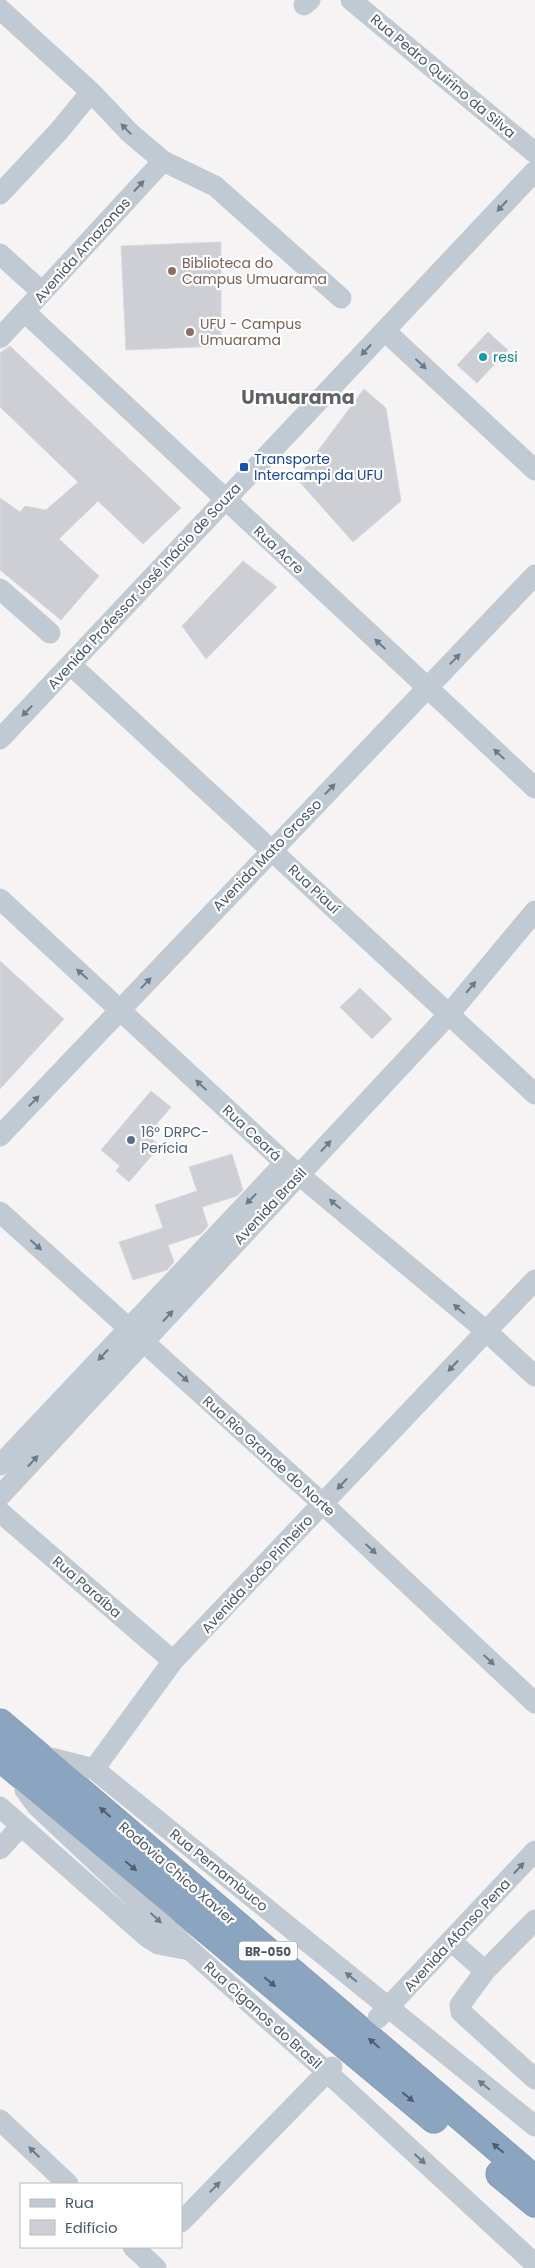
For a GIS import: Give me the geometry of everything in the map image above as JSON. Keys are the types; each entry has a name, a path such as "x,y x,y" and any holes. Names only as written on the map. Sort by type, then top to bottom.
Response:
{"highway":[{"name":"Rodovia Chico Xavier","path":"0,1723 535,2180"},
{"name":"Rodovia Chico Xavier","path":"0,1757 535,2202"}],"street":[{"name":"Rua Pedro Quirino da Silva","path":"351,0 535,153"},
{"path":"0,9 91,92 130,133 163,161 216,186 341,298"},
{"path":"0,194 58,132 91,92"},
{"name":"Avenida Amazonas","path":"0,338 163,161"},
{"name":"Avenida Professor José Inácio de Souza","path":"0,739 535,171"},
{"path":"0,254 42,292"},
{"name":"Rua Acre","path":"25,312 535,788"},
{"path":"385,331 535,470"},
{"name":"Avenida Mato Grosso","path":"0,1136 535,575"},
{"path":"0,589 50,632"},
{"name":"Rua Piauí","path":"71,665 450,1013 535,1094"},
{"name":"Rua Ceará","path":"0,899 292,1169 486,1331 535,1376"},
{"name":"Avenida Brasil","path":"0,1466 127,1328 450,1013 535,911"},
{"name":"Avenida Brasil","path":"0,1496 144,1342 292,1169"},
{"name":"Rua Rio Grande do Norte","path":"0,1212 323,1504 535,1703"},
{"name":"Avenida João Pinheiro","path":"94,1769 173,1661 535,1280"},
{"name":"Rua Paraíba","path":"0,1512 173,1661"},
{"name":"Rua Pernambuco","path":"39,1755 94,1769 384,2013 535,2126"},
{"name":"Rua Ciganos do Brasil","path":"0,1757 38,1806 190,1950 329,2069 535,2264"},
{"path":"0,1807 146,1938 158,1944 190,1950"},
{"path":"0,1849 21,1826"},
{"name":"Avenida Afonso Pena","path":"384,2013 535,1850"},
{"path":"535,1920 485,1971 460,2005 461,2012 535,2079"},
{"path":"451,1941 485,1971"},
{"path":"182,2221 329,2069"},
{"path":"0,2120 67,2183"}],"building":[{"name":"Biblioteca do Campus Umuarama","path":"221,242 221,346 126,350 121,246"},
{"name":"resi","path":"488,332 508,350 477,383 457,365"},
{"path":"10,346 181,508 143,544 98,501 59,539 99,576 61,620 0,570 0,498 20,512 25,506 46,510 78,482 0,407 0,353"},
{"path":"364,389 386,408 401,501 353,542 297,479"},
{"path":"243,561 277,587 206,659 182,626"},
{"path":"0,961 64,1019 0,1089"},
{"path":"360,988 392,1019 372,1039 340,1007"},
{"name":"16° DRPC- Perícia","path":"151,1091 171,1107 147,1135 160,1146 129,1182 116,1171 120,1166 101,1150"},
{"path":"232,1154 243,1190 237,1196 202,1207 208,1226 201,1234 168,1245 174,1262 167,1270 133,1280 119,1242 163,1228 155,1205 197,1191 189,1167"}],"place":[{"name":"Biblioteca do Campus Umuarama","path":"172,271"},
{"name":"UFU - Campus Umuarama","path":"190,332"},
{"name":"resi","path":"483,357"},
{"name":"Transporte Intercampi da UFU","path":"244,467"},
{"name":"16° DRPC- Perícia","path":"131,1140"}],"district":[{"name":"Umuarama","path":"298,397"}]}
